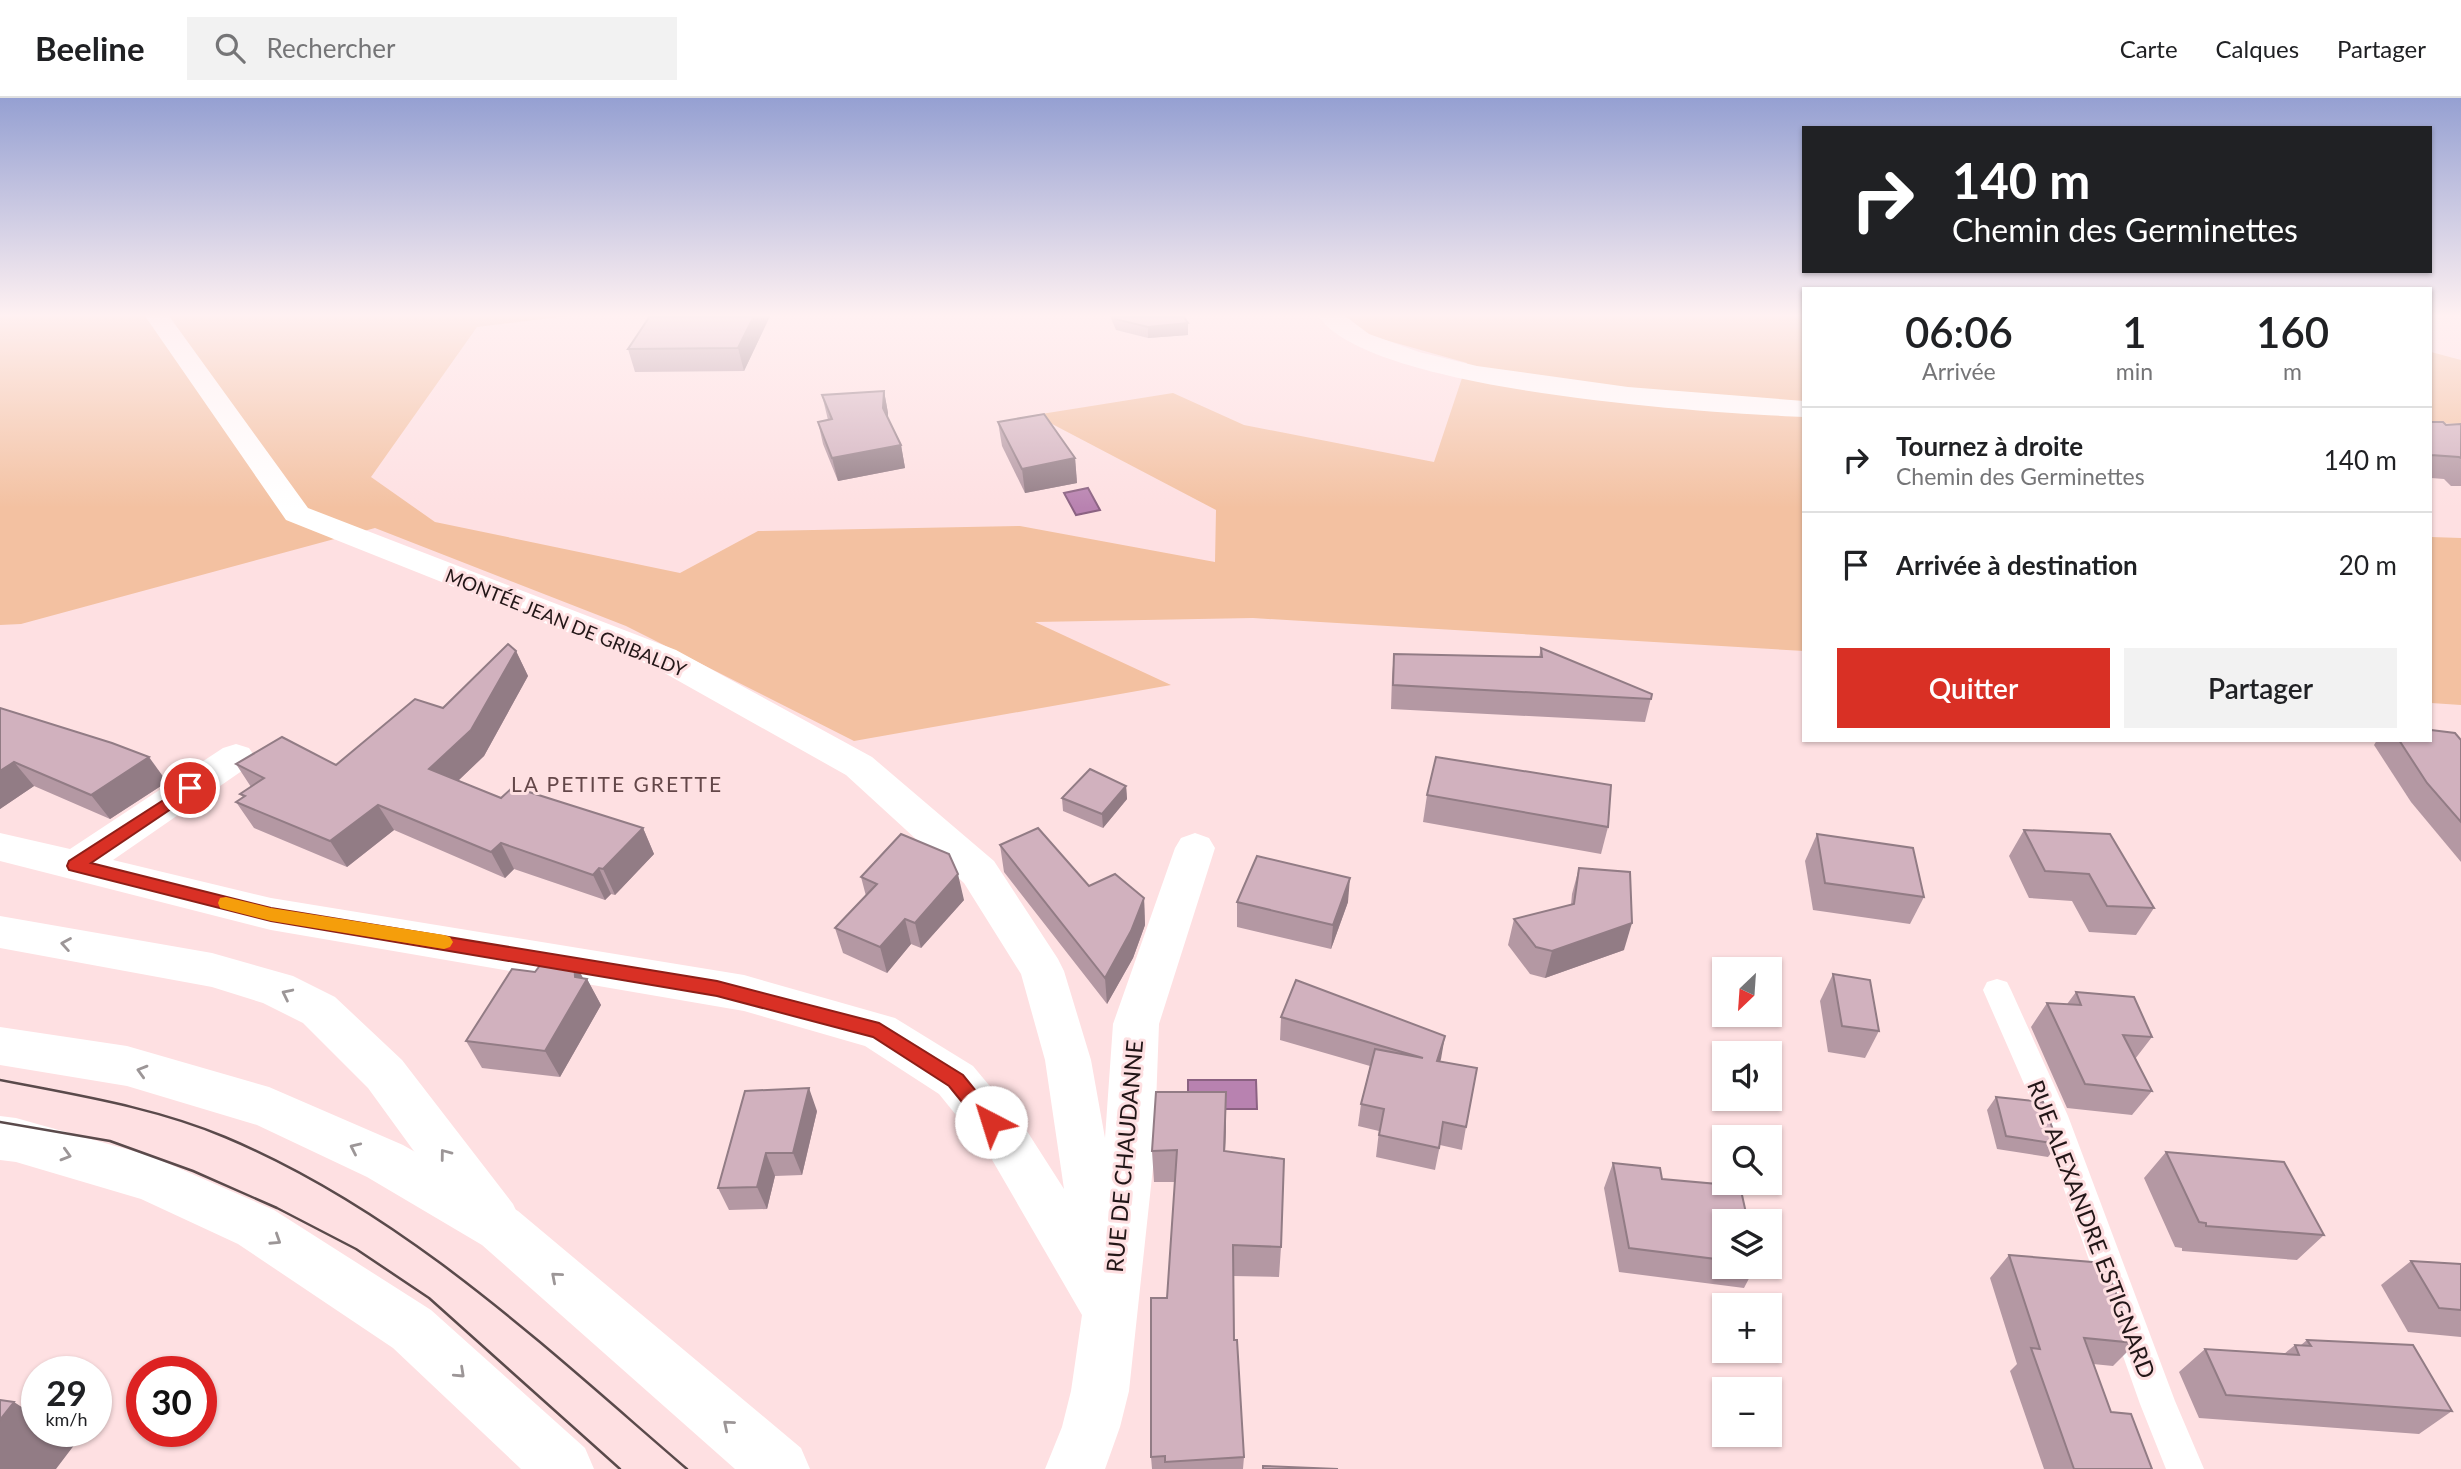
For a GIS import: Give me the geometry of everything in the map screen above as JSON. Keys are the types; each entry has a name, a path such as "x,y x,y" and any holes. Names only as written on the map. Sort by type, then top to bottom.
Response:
{"street":[{"name":"MONTÉE JEAN DE GRIBALDY","path":"202,380 297,514 664,658 859,766 979,872 1042,971 1068,1060 1109,1312"},
{"path":"1523,380 1702,404 1802,409"},
{"path":"75,866 236,757"},
{"path":"0,847 271,914 744,993 879,1031 956,1080 1008,1143 1109,1312"},
{"name":"RUE DE CHAUDANNE","path":"1075,1469 1091,1427 1100,1391 1129,1158 1136,1024 1195,848"},
{"path":"0,932 212,970 277,989 319,1010 385,1074 500,1228"},
{"path":"0,1046 127,1066 269,1108 385,1161 500,1228 780,1469"},
{"path":"0,1139 16,1140 151,1179 256,1227 412,1329 564,1469"}],"lane":[{"name":"RUE ALEXANDRE ESTIGNARD","path":"1997,990 2053,1116 2158,1404 2185,1469"}],"shaded area":[{"path":"0,380 440,380 371,477 435,522 680,573 758,531 1020,526 1215,562 1216,510 1035,415 1173,393 1244,425 1434,462 1461,380 1802,380 1802,651 1253,618 1035,622 1171,685 854,741 626,626 375,528 21,624 0,625"},
{"path":"2432,380 2461,380 2461,424 2432,423"},
{"path":"1088,488 1100,510 1076,515 1064,493"},
{"path":"2432,537 2461,538 2461,705 2432,703"},
{"path":"1188,1080 1256,1080 1257,1109 1188,1109"}],"building":[{"path":"884,391 883,408 901,445 832,458 818,422 832,419 822,395"},
{"path":"1044,414 1075,458 1022,469 998,422"},
{"path":"2432,422 2461,424 2461,458 2432,455"},
{"path":"508,644 516,651 471,730 429,769 501,798 513,787 643,828 603,869 599,868 593,875 501,843 491,852 378,805 330,841 236,802 245,796 240,794 264,778 236,764 282,737 336,765 415,699 443,708"},
{"path":"1541,648 1652,694 1651,699 1393,685 1394,654 1542,657"},
{"path":"0,708 149,757 91,795 14,762 0,771"},
{"path":"2432,730 2455,733 2461,740 2461,822 2427,783 2400,742 2432,742"},
{"path":"1436,757 1611,785 1608,827 1427,795"},
{"path":"1090,769 1126,786 1102,814 1062,798"},
{"path":"1038,828 1089,886 1115,874 1144,898 1131,931 1105,978 1000,845"},
{"path":"2024,830 2110,834 2154,908 2107,906 2089,874 2045,871"},
{"path":"901,834 949,854 958,874 915,923 905,919 880,947 835,928 877,884 861,877"},
{"path":"1817,834 1913,848 1924,897 1825,883"},
{"path":"1257,856 1350,878 1333,925 1237,902"},
{"path":"1579,868 1630,872 1632,923 1552,951 1536,947 1514,919 1574,904"},
{"path":"547,956 574,960 575,977 587,979 545,1051 466,1041 512,969 535,972"},
{"path":"1833,974 1870,980 1879,1031 1842,1026"},
{"path":"1296,980 1445,1036 1437,1061 1477,1068 1466,1127 1443,1122 1439,1148 1379,1135 1384,1109 1361,1104 1375,1049 1423,1058 1281,1017"},
{"path":"2076,992 2134,997 2152,1037 2123,1035 2152,1091 2085,1084 2047,1003 2081,1005"},
{"path":"809,1088 793,1153 766,1153 757,1187 718,1188 745,1091"},
{"path":"1156,1092 1226,1092 1224,1151 1284,1159 1281,1247 1233,1245 1234,1340 1237,1340 1244,1457 1165,1462 1165,1456 1151,1457 1151,1298 1167,1298 1177,1150 1152,1151"},
{"path":"1996,1097 2043,1102 2058,1144 2006,1136"},
{"path":"2166,1152 2284,1162 2324,1235 2206,1226 2206,1223 2199,1222"},
{"path":"1613,1163 1660,1168 1662,1179 1712,1183 1712,1195 1742,1195 1745,1209 1712,1209 1712,1258 1629,1248"},
{"path":"2009,1255 2104,1263 2136,1343 2084,1338 2111,1412 2131,1414 2152,1469 2074,1469 2031,1348 2040,1349"},
{"path":"2411,1261 2461,1264 2461,1310 2439,1308"},
{"path":"2307,1340 2413,1345 2452,1411 2226,1395 2205,1349 2299,1355 2295,1345 2311,1346"},
{"path":"0,1400 14,1402 0,1420"},
{"path":"1263,1466 1338,1469 1263,1469"}],"tram line":[{"path":"0,1080 114,1103 171,1118 225,1137 290,1167 352,1203 469,1285 525,1329 687,1469"},
{"path":"0,1122 110,1141 193,1171 277,1208 356,1249 429,1298 620,1469"}],"slow traffic":[{"path":"226,903 271,914 444,942"}],"district":[{"name":"LA PETITE GRETTE","path":"617,783"}],"route":[{"path":"190,788 75,866 271,914 717,988 766,999 879,1031 956,1080 991,1122"}]}
